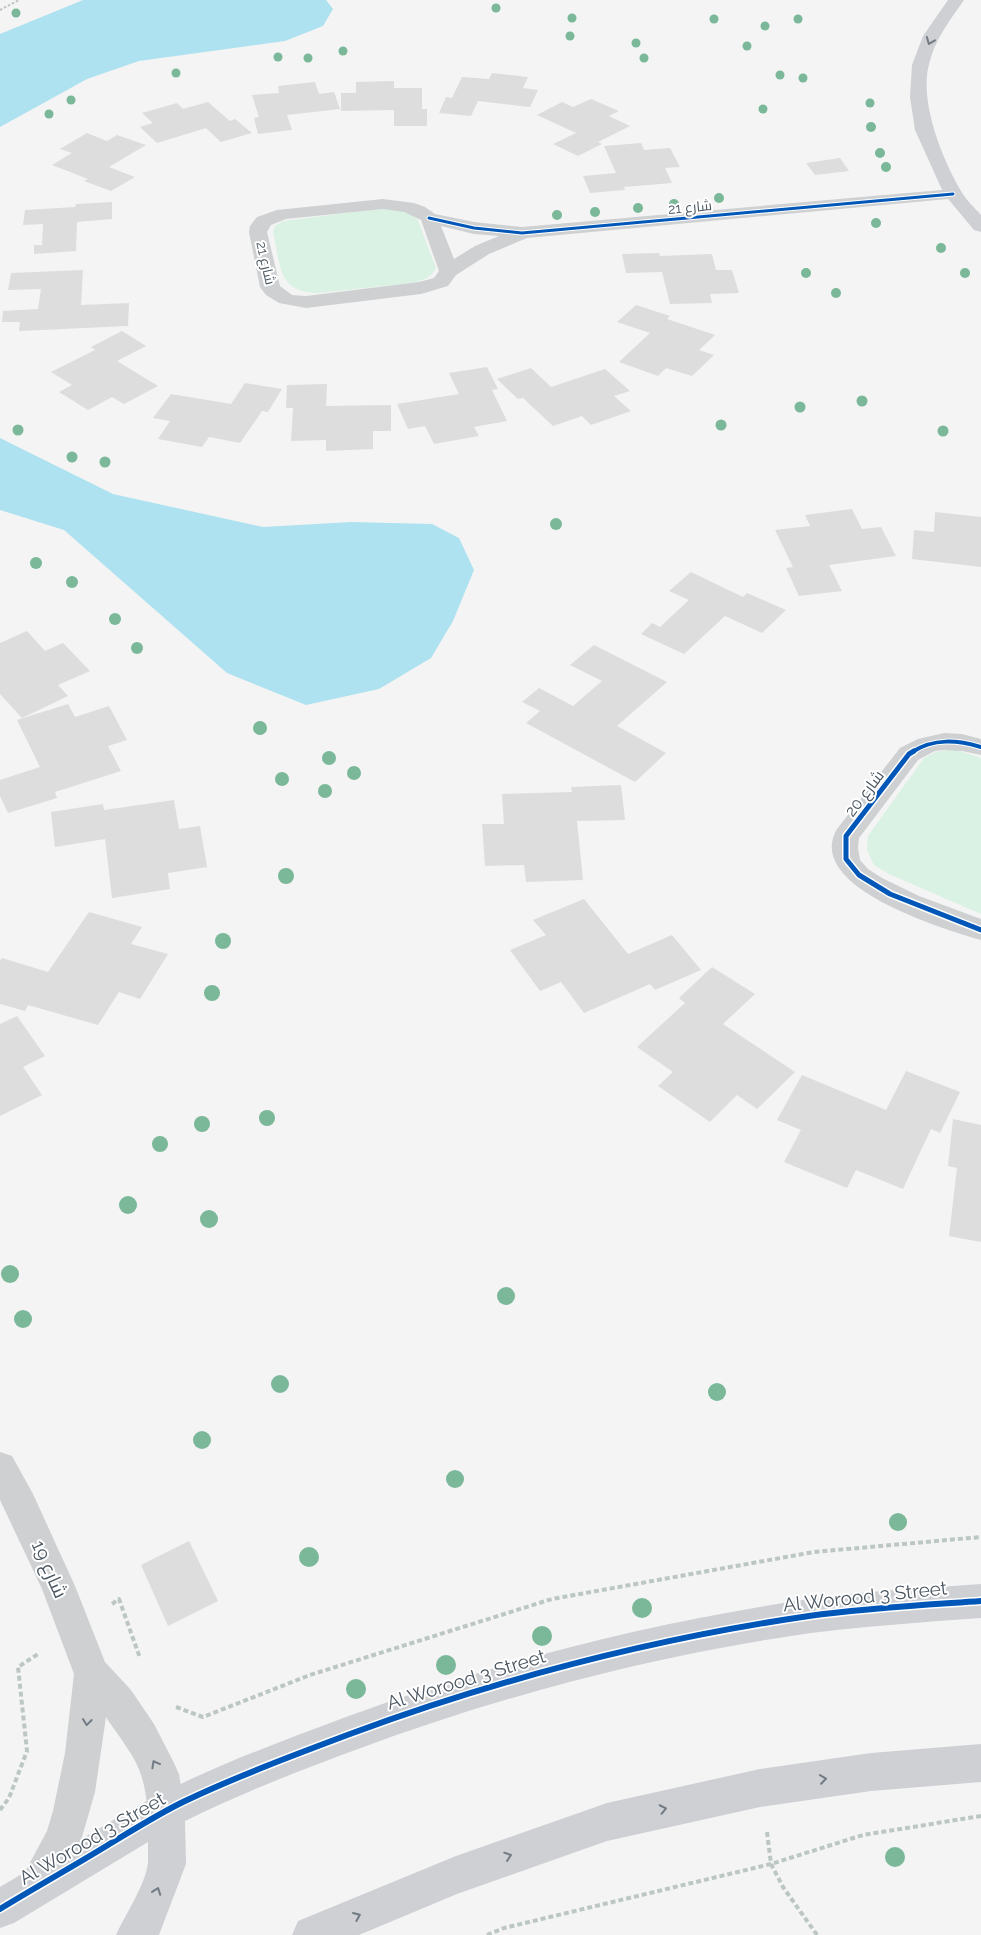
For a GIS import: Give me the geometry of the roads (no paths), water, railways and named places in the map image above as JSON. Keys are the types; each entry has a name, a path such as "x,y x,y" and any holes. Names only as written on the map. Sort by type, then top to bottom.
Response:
{"street":[{"path":"956,0 931,36 920,65 918,97 924,130 954,194 981,226"},
{"name":"شارع 21","path":"522,233 482,250 449,271 440,282 421,288 306,302 282,298 274,293 270,287 258,232 259,226 273,216 383,204 411,207 429,218 474,228 522,233 954,194"},
{"path":"429,218 449,271"},
{"name":"شارع 20","path":"981,748 963,741 947,740 919,747 909,754 846,836 844,850 849,865 861,878 878,889 981,930"},
{"name":"شارع 19","path":"0,1467 21,1505 54,1577 92,1674 118,1703 140,1737 160,1774 166,1811"},
{"name":"Al Worood 3 Street","path":"0,1909 37,1885 166,1811 237,1778 382,1721 526,1674 668,1639 811,1614 981,1601"},
{"name":"شارع 19","path":"37,1885 65,1832 78,1778 87,1725 92,1674"},
{"path":"312,1935 456,1875 607,1822 760,1788 871,1772 981,1763"},
{"path":"136,1935 146,1920 167,1864 166,1811"}],"water":[{"path":"83,0 326,0 333,9 323,26 285,41 139,61 87,79 0,127 0,34"},
{"path":"0,438 113,494 263,527 351,522 432,524 459,538 474,570 453,621 431,658 379,689 306,705 227,673 64,530 0,510"}]}
